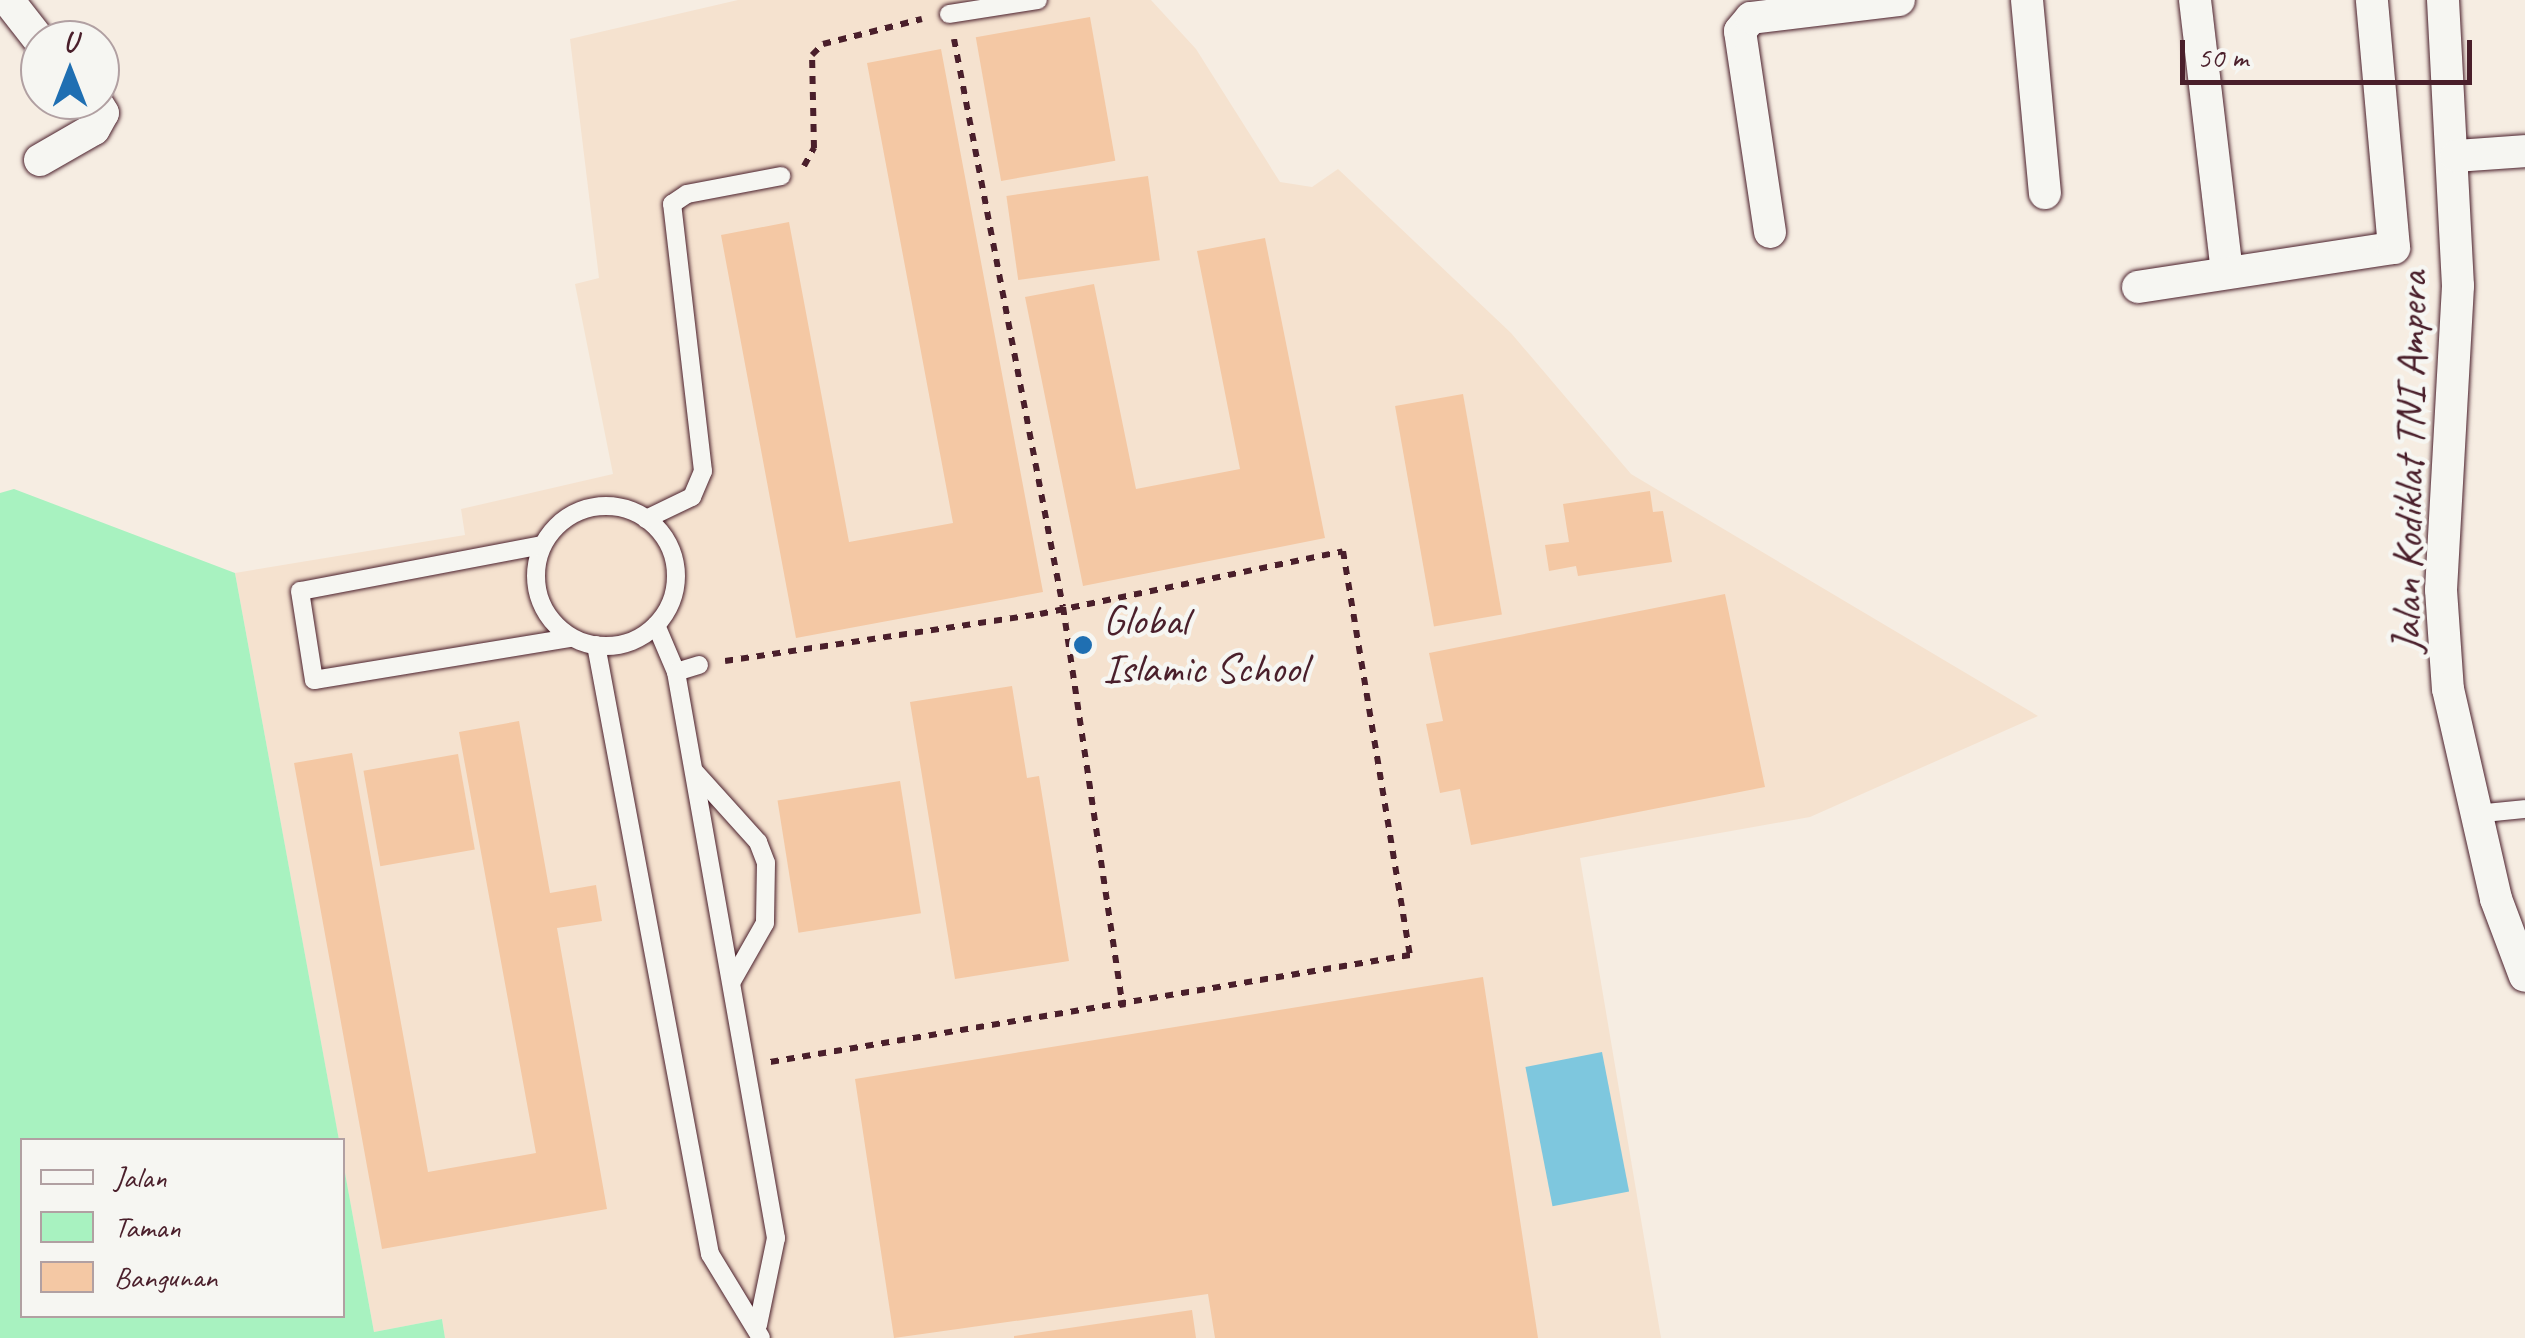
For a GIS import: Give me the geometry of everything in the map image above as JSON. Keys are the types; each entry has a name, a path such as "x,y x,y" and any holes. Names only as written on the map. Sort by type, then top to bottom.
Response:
{"street":[{"path":"8,0 24,20"},
{"path":"1770,232 1740,32 1751,18 1900,0"},
{"path":"2027,0 2046,193"},
{"path":"2194,0 2227,271"},
{"path":"2138,288 2227,271 2394,248 2372,0"},
{"name":"Jalan Kodiklat TNI Ampera","path":"2443,0 2456,156 2458,286 2441,590 2448,689 2475,814 2525,976"},
{"path":"40,160 94,130 99,120"},
{"path":"2456,156 2525,151"}],"lane":[{"path":"949,14 1038,0"},
{"path":"571,638 540,596 542,545 557,525 592,507 646,519 692,497 703,470 672,204 686,194 782,176"},
{"path":"542,545 300,591 314,680 571,638 596,645 637,639 656,625 676,574 671,550 646,519"},
{"path":"656,625 676,672 776,1238 760,1332"},
{"path":"596,645 710,1254 760,1332"},
{"path":"676,672 699,665"},
{"path":"694,771 758,842 766,863 765,923 732,981"},
{"path":"2475,814 2525,809"}],"path":[{"path":"782,176 805,166 814,148 816,51 949,14 1063,607 1123,1008"},
{"path":"699,665 1063,607 1344,550 1410,955 1123,1008 747,1065"}],"shaded area":[{"name":"Global Islamic School","path":"738,0 1151,0 1196,49 1280,182 1312,187 1338,169 1511,333 1631,474 2038,716 1810,817 1580,858 1661,1338 445,1338 442,1319 374,1332 345,1174 345,1138 338,1138 235,573 465,535 461,509 613,474 575,284 599,278 570,39"}],"green space":[{"path":"14,489 235,573 339,1138 20,1138 20,1318 345,1318 345,1173 374,1332 442,1319 445,1338 0,1338 0,493"}],"water":[{"path":"1602,1052 1629,1191 1553,1206 1525,1067"}],"building":[{"path":"1090,17 1115,161 1001,181 976,37"},
{"path":"941,49 1043,592 796,638 721,235 789,222 849,542 953,523 867,63"},
{"path":"1148,176 1160,260 1018,280 1006,196"},
{"path":"1265,238 1325,538 1083,586 1025,297 1094,284 1136,489 1240,469 1197,251"},
{"path":"1463,394 1502,615 1434,627 1395,406"},
{"path":"1650,491 1653,512 1663,511 1672,562 1578,576 1576,566 1549,571 1545,545 1569,542 1563,504"},
{"path":"1725,594 1765,787 1471,845 1460,789 1440,793 1426,724 1443,721 1429,653"},
{"path":"1012,686 1027,778 1039,776 1069,961 955,979 910,702"},
{"path":"519,721 550,893 596,885 602,921 557,928 607,1209 382,1249 294,763 352,753 428,1172 536,1153 459,732"},
{"path":"458,754 475,850 380,866 363,771"},
{"path":"900,781 921,913 798,933 778,800"},
{"path":"1483,977 1538,1338 1215,1338 1208,1294 894,1338 855,1079"},
{"path":"1192,1310 1196,1338 1014,1338 1014,1336"}],"place":[{"name":"Global Islamic School","path":"1083,645"}]}
